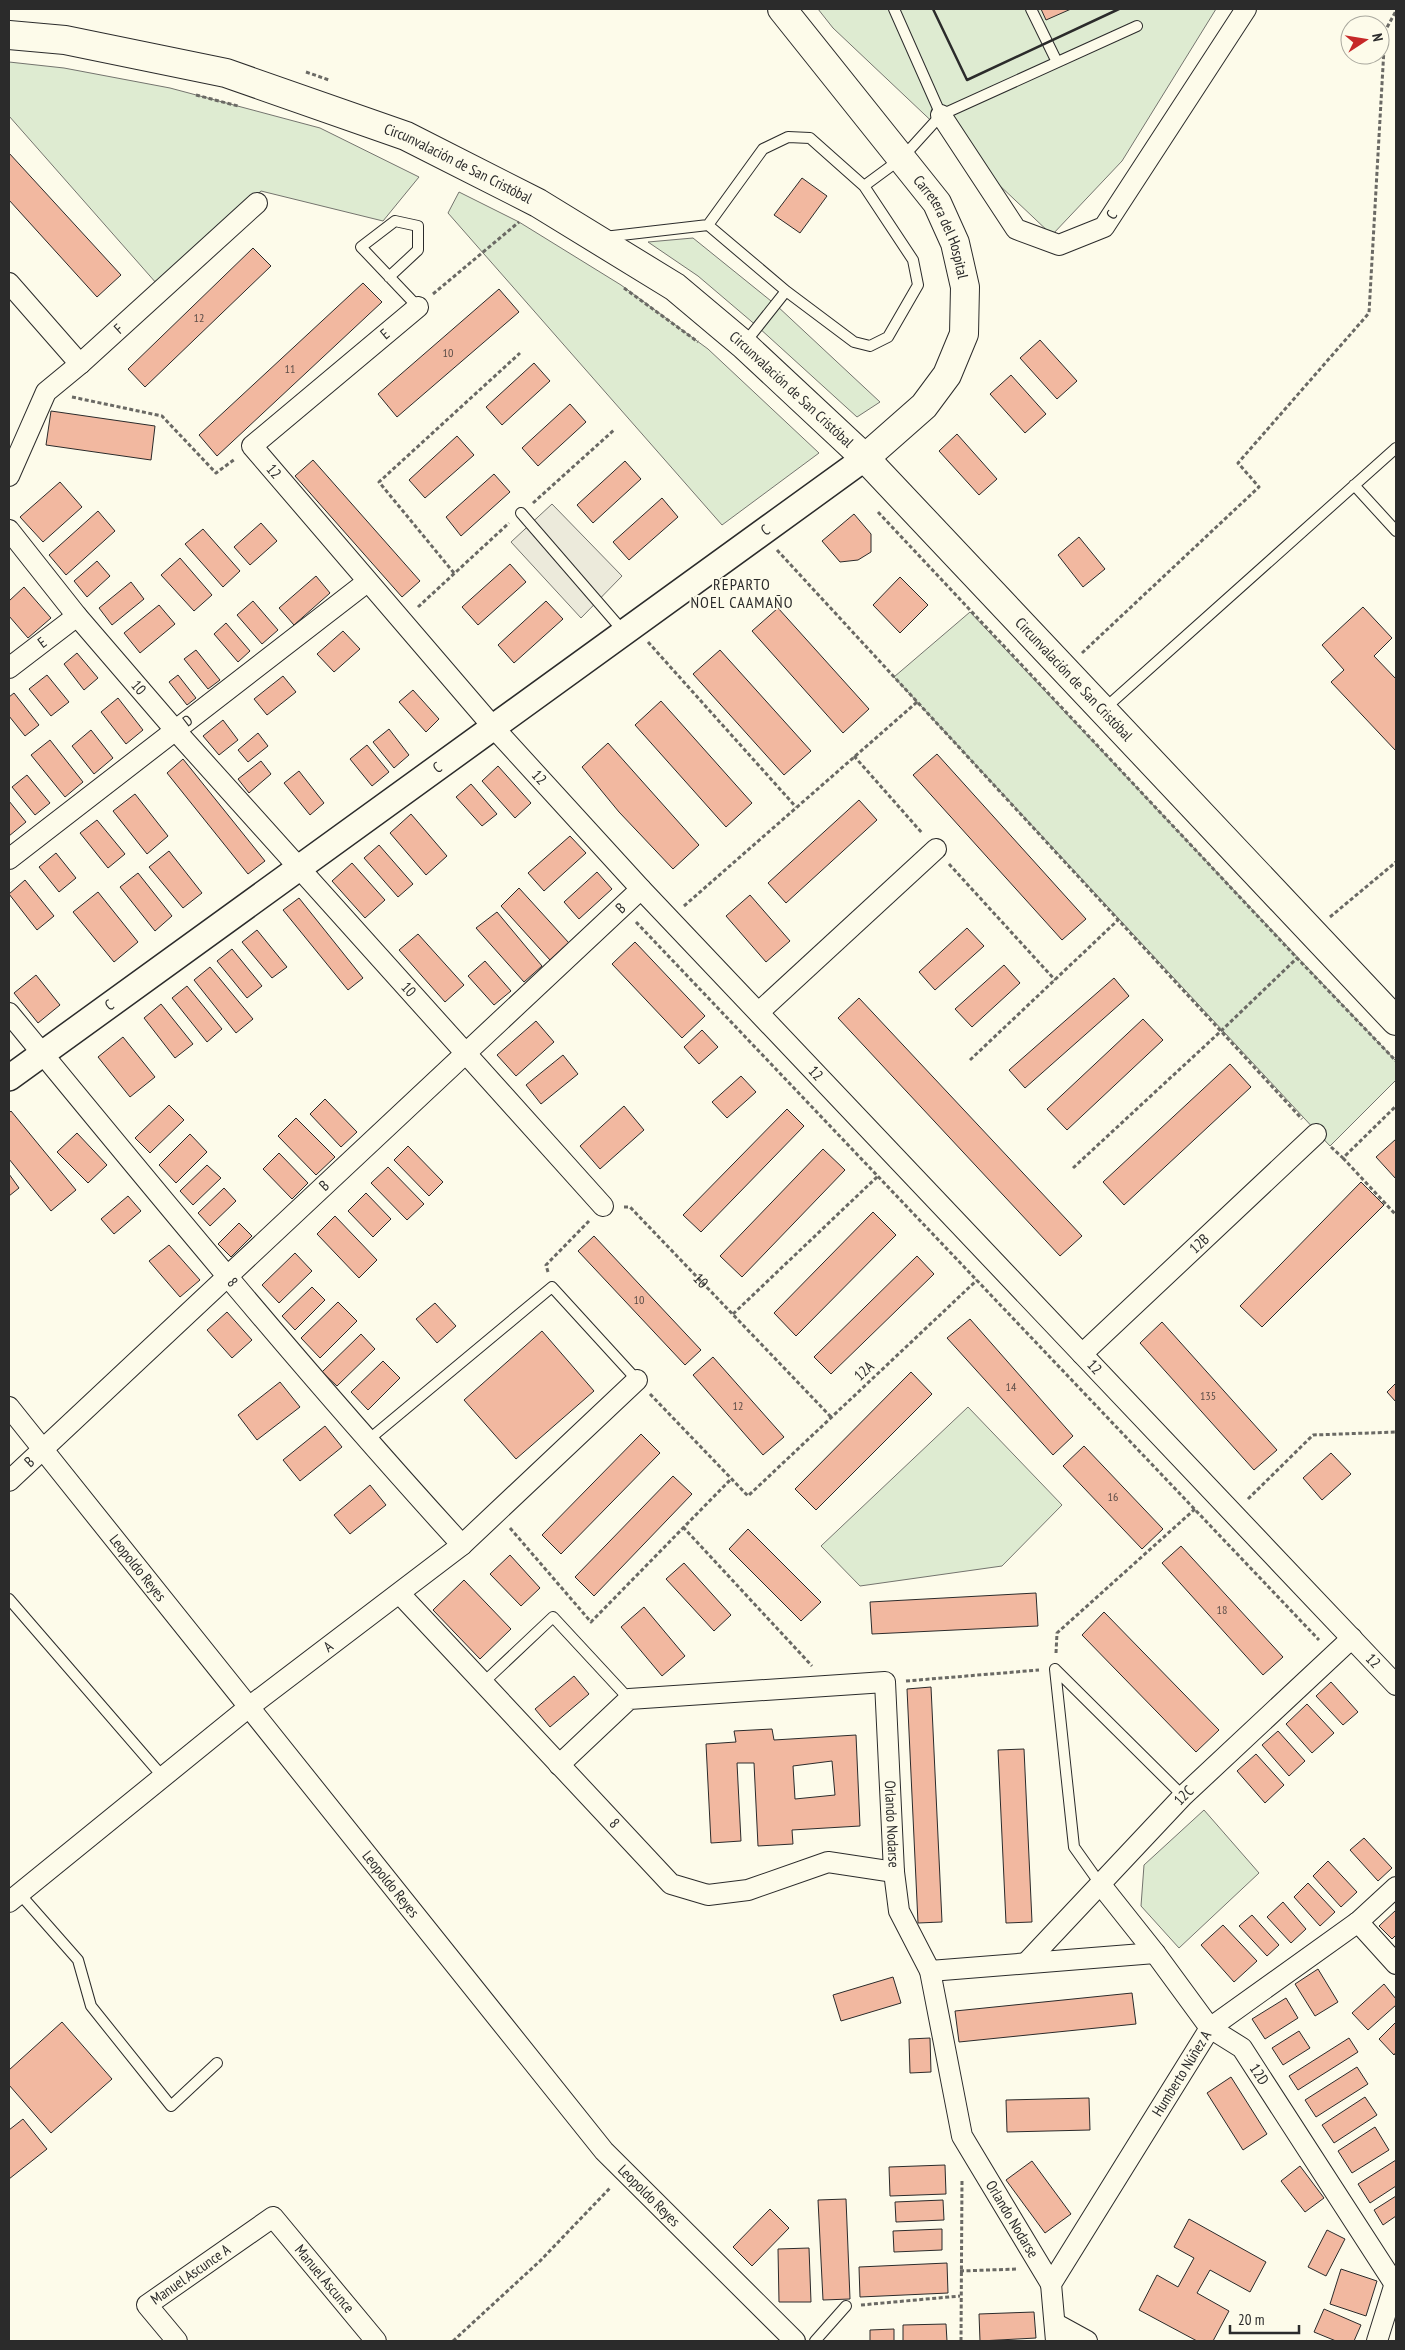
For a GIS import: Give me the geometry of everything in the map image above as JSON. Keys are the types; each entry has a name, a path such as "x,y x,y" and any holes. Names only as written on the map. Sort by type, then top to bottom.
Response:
{"main road":[{"name":"Carretera del Hospital","path":"782,9 937,203 955,243 965,287 964,334 947,375 924,406 865,458"},
{"name":"Circunvalación de San Cristóbal","path":"9,35 65,40 226,73 406,136 538,203 675,287 744,345 865,458 1102,710 1325,921 1396,1022"}],"street":[{"name":"C","path":"941,115 1016,229 1059,246 1104,227 1246,9"},
{"name":"F","path":"9,476 46,392 80,364 258,203"},
{"path":"9,283 80,364"},
{"name":"E","path":"252,446 418,307"},
{"name":"12","path":"252,446 494,728 641,889 1396,1685"},
{"name":"C","path":"9,1078 865,458"},
{"name":"10","path":"9,530 77,616 176,731 298,869 603,1206"},
{"name":"D","path":"9,859 367,582"},
{"name":"E","path":"9,668 77,616"},
{"path":"758,1012 936,849"},
{"name":"B","path":"9,1481 228,1278 641,889"},
{"name":"8","path":"9,1013 228,1278 367,1441 462,1545"},
{"name":"12B","path":"1082,1354 1316,1134"},
{"name":"A","path":"12,1892 462,1545 637,1380"},
{"name":"Leopoldo Reyes","path":"9,1407 604,2151 795,2341"},
{"name":"8","path":"400,1594 671,1884 708,1895 740,1891 828,1862 894,1872"},
{"name":"12C","path":"1026,1963 1183,1796 1352,1638"},
{"path":"559,1765 629,1699 830,1684 885,1682"},
{"name":"Orlando Nodarse","path":"885,1682 894,1872 899,1911 930,1971 962,2136 1045,2276"},
{"name":"12D","path":"1101,1885 1155,1953 1210,2028 1242,2048 1395,2281"},
{"name":"Humberto Núñez A","path":"1045,2276 1210,2028 1358,1922 1396,1887"},
{"path":"1358,1922 1396,1964"},
{"path":"930,1971 1155,1953"},
{"name":"Manuel Ascunce A","path":"178,2341 147,2305 273,2218"},
{"name":"Manuel Ascunce","path":"273,2218 376,2341"},
{"path":"1045,2276 1056,2333 1087,2341"},
{"path":"1376,2341 1395,2281"}],"lane":[{"path":"894,9 941,115"},
{"path":"1031,9 1057,62"},
{"path":"864,186 902,158 941,115 1137,26"},
{"path":"594,238 708,225 786,291 854,342 870,346 888,337 918,285 913,260 864,186 810,138 788,137 763,149 708,225"},
{"path":"389,277 418,250 418,226 394,221 361,247 389,277 418,307"},
{"path":"744,345 786,291"},
{"path":"1102,710 1396,448"},
{"path":"1354,484 1396,531"},
{"path":"521,513 629,630"},
{"path":"367,1441 552,1287 637,1380"},
{"path":"9,1599 163,1777"},
{"path":"483,1683 553,1617 629,1699"},
{"path":"1055,1669 1183,1796"},
{"path":"1055,1669 1074,1847 1101,1885"},
{"path":"12,1892 78,1960 91,2006 170,2106 217,2064"},
{"path":"815,2341 846,2306"}],"path":[{"path":"1087,662 1080,655 1259,488 1238,463 1369,313 1385,31 1396,11"},
{"path":"305,72 333,82"},
{"path":"189,93 245,108"},
{"path":"511,218 528,227"},
{"path":"418,307 519,222"},
{"path":"621,285 700,343"},
{"path":"454,573 379,482 520,353"},
{"path":"46,392 162,416 216,473 252,446"},
{"path":"876,510 1296,958 1396,1061"},
{"path":"762,534 1316,1134 1343,1158 1396,1214"},
{"path":"629,630 796,808"},
{"path":"670,918 917,702"},
{"path":"854,756 1055,980"},
{"path":"1073,1168 1221,1031 1296,958 1325,921 1396,862"},
{"path":"622,907 1333,1655"},
{"path":"970,1060 1118,920"},
{"path":"1343,1158 1396,1106"},
{"path":"733,1314 897,1158"},
{"path":"552,1287 546,1265 603,1206"},
{"name":"10","path":"603,1206 630,1207 832,1417"},
{"name":"12A","path":"731,1479 748,1496 996,1262"},
{"path":"497,1513 591,1622 731,1479 637,1380"},
{"path":"1248,1499 1313,1436 1396,1432"},
{"path":"885,1682 1055,1669 1057,1633 1195,1509"},
{"path":"683,1527 830,1684"},
{"path":"454,2341 540,2262 626,2172"},
{"path":"961,2341 962,2175"},
{"path":"960,2271 1045,2276"},
{"path":"846,2306 960,2296"}],"green space":[{"path":"818,9 1216,9 1122,161 1052,235 833,28"},
{"path":"9,62 64,68 170,88 320,128 419,177 383,221 261,191 157,284 9,116"},
{"path":"459,192 519,222 621,285 708,349 819,453 722,525 448,213"},
{"path":"693,238 776,305 880,402 857,417 758,327 698,276 648,242"},
{"path":"970,612 1396,1061 1396,1080 1330,1146 894,677"},
{"path":"968,1407 1062,1505 1002,1566 860,1586 821,1546"},
{"path":"1204,1810 1259,1873 1179,1948 1141,1906 1144,1865"}],"shaded area":[{"path":"552,504 622,576 581,618 511,542"}],"building":[{"path":"1041,9 1071,9 1046,20"},
{"path":"9,153 121,275 97,297 9,200"},
{"path":"802,178 827,196 800,233 774,215"},
{"path":"253,248 271,266 145,387 128,369"},
{"path":"363,283 382,302 217,456 199,435"},
{"path":"499,289 519,312 397,417 378,394"},
{"path":"1040,340 1077,381 1057,399 1020,358"},
{"path":"534,363 550,381 502,425 486,407"},
{"path":"1011,375 1046,414 1025,433 990,394"},
{"path":"570,404 586,422 538,466 522,448"},
{"path":"51,411 155,426 151,460 46,445"},
{"path":"957,434 997,479 979,495 939,451"},
{"path":"457,436 474,455 425,498 409,480"},
{"path":"313,460 420,581 402,597 295,476"},
{"path":"625,461 641,479 593,523 577,505"},
{"path":"494,474 510,492 461,536 446,517"},
{"path":"60,482 82,507 43,542 20,517"},
{"path":"662,498 678,517 629,560 613,542"},
{"path":"98,511 115,531 66,575 49,555"},
{"path":"854,514 871,534 871,552 858,560 840,562 822,541"},
{"path":"261,523 277,541 250,565 234,547"},
{"path":"203,529 240,571 223,587 185,544"},
{"path":"1079,537 1105,569 1083,587 1058,555"},
{"path":"180,558 212,595 194,611 161,575"},
{"path":"97,561 110,576 87,597 74,581"},
{"path":"510,564 526,582 478,625 462,607"},
{"path":"316,576 330,593 294,625 279,608"},
{"path":"900,577 928,605 900,633 873,605"},
{"path":"131,582 144,599 112,625 99,608"},
{"path":"24,587 51,618 28,638 9,616 9,601"},
{"path":"253,601 278,630 262,644 237,615"},
{"path":"546,601 563,619 514,663 498,645"},
{"path":"159,605 175,624 140,653 124,633"},
{"path":"1363,607 1392,638 1374,656 1396,679 1396,751 1331,682 1344,670 1322,645"},
{"path":"778,608 869,709 843,733 752,631"},
{"path":"226,623 250,651 238,662 214,634"},
{"path":"343,631 360,649 334,672 317,654"},
{"path":"196,650 220,680 208,689 184,659"},
{"path":"720,650 811,751 784,775 693,674"},
{"path":"77,653 98,678 84,690 64,664"},
{"path":"47,675 69,702 51,716 29,689"},
{"path":"178,675 196,698 187,705 169,682"},
{"path":"283,676 296,692 267,715 254,699"},
{"path":"413,690 439,719 426,732 399,702"},
{"path":"14,693 39,725 25,736 9,716 9,697"},
{"path":"118,698 143,730 126,744 101,712"},
{"path":"661,701 752,803 726,827 635,725"},
{"path":"223,720 238,740 219,755 203,736"},
{"path":"389,729 409,755 394,768 373,742"},
{"path":"91,730 113,758 94,774 72,746"},
{"path":"258,733 268,746 248,762 238,750"},
{"path":"50,740 83,782 65,797 31,755"},
{"path":"608,743 699,845 673,869 619,812 582,767"},
{"path":"367,745 389,772 372,786 350,759"},
{"path":"937,754 1086,919 1062,940 913,775"},
{"path":"183,759 265,861 248,874 167,773"},
{"path":"261,761 271,774 249,793 238,779"},
{"path":"498,766 531,803 515,818 482,781"},
{"path":"299,771 324,803 310,815 284,783"},
{"path":"27,775 50,803 35,815 12,787"},
{"path":"471,784 497,814 482,826 456,797"},
{"path":"135,794 168,836 147,854 113,811"},
{"path":"859,800 877,820 786,903 768,883"},
{"path":"9,801 26,822 9,836"},
{"path":"411,814 447,856 426,875 390,833"},
{"path":"97,820 125,854 108,868 80,833"},
{"path":"570,836 586,853 544,891 528,873"},
{"path":"379,845 413,884 398,897 364,858"},
{"path":"169,851 202,893 183,908 149,867"},
{"path":"56,853 76,878 59,892 39,867"},
{"path":"352,863 385,900 365,918 332,881"},
{"path":"597,872 612,889 579,919 564,902"},
{"path":"138,873 172,916 155,931 120,887"},
{"path":"25,880 54,916 37,930 9,894"},
{"path":"519,888 569,943 550,960 501,906"},
{"path":"98,892 138,942 114,962 73,912"},
{"path":"750,895 790,941 766,962 726,916"},
{"path":"299,898 363,978 348,990 283,910"},
{"path":"497,912 542,966 524,982 476,928"},
{"path":"967,928 984,946 935,990 919,972"},
{"path":"257,930 287,967 272,978 242,942"},
{"path":"418,934 464,985 445,1002 399,950"},
{"path":"635,942 705,1016 682,1038 612,964"},
{"path":"232,949 262,986 247,998 217,961"},
{"path":"485,961 511,991 494,1005 468,976"},
{"path":"1004,965 1020,983 972,1027 955,1009"},
{"path":"210,967 253,1019 236,1033 194,980"},
{"path":"36,975 60,1005 38,1023 14,993"},
{"path":"1114,978 1129,996 1025,1088 1009,1070"},
{"path":"187,986 222,1029 207,1042 172,998"},
{"path":"859,998 1082,1236 1060,1256 838,1018"},
{"path":"161,1004 193,1044 175,1058 144,1018"},
{"path":"1143,1019 1163,1040 1067,1130 1047,1109"},
{"path":"536,1021 554,1042 516,1076 497,1055"},
{"path":"702,1030 718,1047 699,1064 684,1047"},
{"path":"123,1037 155,1077 130,1097 98,1057"},
{"path":"563,1055 578,1074 541,1104 526,1085"},
{"path":"1230,1064 1251,1087 1124,1205 1103,1182"},
{"path":"741,1076 756,1092 727,1118 712,1102"},
{"path":"325,1099 357,1132 341,1147 310,1114"},
{"path":"169,1105 184,1120 150,1153 135,1138"},
{"path":"624,1106 644,1130 600,1169 580,1146"},
{"path":"787,1109 804,1126 701,1232 683,1215"},
{"path":"11,1111 76,1190 51,1211 9,1159 9,1113"},
{"path":"296,1118 335,1157 316,1175 278,1136"},
{"path":"77,1133 107,1165 88,1183 57,1152"},
{"path":"190,1134 207,1152 176,1183 159,1165"},
{"path":"1396,1139 1396,1179 1376,1157"},
{"path":"408,1146 443,1182 429,1196 394,1160"},
{"path":"823,1149 845,1170 742,1277 720,1256"},
{"path":"279,1153 308,1183 292,1199 263,1169"},
{"path":"207,1165 221,1178 193,1205 180,1191"},
{"path":"388,1167 424,1204 407,1220 371,1183"},
{"path":"9,1174 19,1188 9,1196"},
{"path":"1361,1182 1384,1205 1262,1327 1240,1306"},
{"path":"224,1188 236,1201 210,1226 198,1213"},
{"path":"366,1193 391,1219 373,1237 348,1211"},
{"path":"128,1196 141,1211 114,1234 101,1219"},
{"path":"873,1212 896,1235 796,1336 774,1313"},
{"path":"335,1216 377,1260 359,1278 317,1234"},
{"path":"239,1223 252,1236 231,1257 218,1244"},
{"path":"594,1236 701,1350 685,1365 578,1251"},
{"path":"169,1245 200,1280 180,1297 149,1261"},
{"path":"295,1253 312,1271 279,1303 262,1285"},
{"path":"917,1256 934,1274 831,1374 814,1357"},
{"path":"312,1287 325,1300 295,1330 282,1316"},
{"path":"338,1302 357,1321 320,1358 301,1338"},
{"path":"435,1303 456,1326 437,1343 416,1319"},
{"path":"227,1312 252,1340 232,1358 207,1330"},
{"path":"970,1319 1073,1436 1053,1455 947,1338"},
{"path":"1162,1322 1277,1450 1254,1470 1140,1343"},
{"path":"542,1331 594,1391 516,1459 464,1400"},
{"path":"361,1334 375,1349 337,1386 322,1372"},
{"path":"713,1357 784,1437 763,1455 693,1375"},
{"path":"383,1361 400,1378 368,1410 351,1392"},
{"path":"911,1372 932,1394 816,1510 795,1489"},
{"path":"280,1382 300,1407 257,1440 238,1415"},
{"path":"1396,1383 1396,1402 1387,1392"},
{"path":"325,1426 342,1447 300,1481 283,1460"},
{"path":"641,1434 660,1453 561,1554 542,1535"},
{"path":"1084,1446 1163,1529 1142,1549 1063,1466"},
{"path":"1331,1453 1351,1474 1322,1500 1303,1478"},
{"path":"673,1476 692,1494 594,1596 575,1577"},
{"path":"370,1485 386,1505 350,1534 334,1515"},
{"path":"748,1529 821,1602 801,1621 729,1549"},
{"path":"1181,1546 1283,1657 1263,1675 1162,1563"},
{"path":"510,1555 540,1588 521,1606 490,1574"},
{"path":"684,1563 731,1615 714,1631 666,1579"},
{"path":"464,1580 511,1629 480,1659 433,1610"},
{"path":"1036,1593 1038,1626 872,1634 870,1602"},
{"path":"644,1607 685,1656 662,1676 621,1627"},
{"path":"1104,1612 1219,1730 1196,1752 1082,1635"},
{"path":"574,1676 589,1694 550,1727 535,1709"},
{"path":"1331,1682 1358,1712 1343,1725 1316,1696"},
{"path":"931,1687 942,1922 918,1923 907,1689"},
{"path":"1307,1704 1334,1733 1312,1753 1286,1724"},
{"path":"772,1729 774,1740 856,1735 860,1826 792,1830 793,1844 758,1846 754,1763 737,1763 741,1841 711,1843 706,1744 736,1742 734,1731","holes":["832,1761 835,1795 795,1799 793,1766"]},
{"path":"1278,1731 1305,1761 1289,1776 1262,1745"},
{"path":"1024,1749 1032,1922 1006,1923 998,1750"},
{"path":"1256,1754 1284,1785 1265,1803 1237,1771"},
{"path":"1364,1838 1392,1868 1378,1881 1350,1850"},
{"path":"1328,1861 1357,1892 1341,1907 1313,1876"},
{"path":"1308,1883 1335,1912 1320,1926 1294,1897"},
{"path":"1283,1902 1306,1929 1291,1943 1267,1917"},
{"path":"1396,1910 1396,1935 1392,1939 1379,1926"},
{"path":"1252,1915 1279,1945 1267,1956 1239,1926"},
{"path":"1223,1925 1257,1961 1234,1982 1201,1945"},
{"path":"1318,1969 1338,2002 1315,2016 1295,1984"},
{"path":"893,1977 901,2003 841,2021 833,1995"},
{"path":"1384,1984 1396,1999 1396,2005 1368,2030 1352,2013"},
{"path":"1132,1993 1136,2024 959,2042 955,2011"},
{"path":"1286,1998 1298,2018 1265,2039 1252,2019"},
{"path":"62,2022 112,2079 51,2133 9,2085 9,2070"},
{"path":"1396,2022 1396,2052 1394,2055 1379,2039"},
{"path":"1299,2031 1310,2048 1283,2065 1272,2048"},
{"path":"930,2038 931,2072 910,2073 909,2039"},
{"path":"1349,2038 1358,2052 1298,2090 1289,2076"},
{"path":"1357,2067 1368,2084 1316,2117 1305,2100"},
{"path":"1231,2077 1267,2134 1243,2150 1207,2093"},
{"path":"1365,2097 1377,2115 1334,2143 1322,2125"},
{"path":"1089,2098 1090,2130 1007,2132 1006,2100"},
{"path":"23,2119 47,2149 9,2179 9,2130"},
{"path":"1375,2127 1389,2150 1352,2173 1338,2151"},
{"path":"1396,2160 1396,2186 1370,2203 1358,2184"},
{"path":"1032,2161 1071,2214 1045,2233 1006,2180"},
{"path":"945,2165 946,2194 890,2196 889,2167"},
{"path":"1300,2166 1324,2198 1305,2212 1281,2181"},
{"path":"1396,2196 1396,2216 1383,2225 1374,2210"},
{"path":"846,2199 850,2299 823,2300 818,2200"},
{"path":"943,2200 944,2220 896,2222 895,2202"},
{"path":"770,2209 789,2228 752,2266 733,2247"},
{"path":"1189,2219 1266,2262 1250,2292 1210,2270 1197,2293 1229,2311 1213,2341 1197,2341 1139,2310 1157,2275 1178,2287 1194,2258 1174,2247"},
{"path":"942,2229 942,2250 894,2252 893,2231"},
{"path":"1327,2230 1345,2239 1326,2276 1308,2267"},
{"path":"809,2248 811,2302 779,2302 778,2249"},
{"path":"947,2263 948,2293 860,2297 859,2267"},
{"path":"1341,2269 1377,2281 1366,2316 1330,2304"},
{"path":"1324,2309 1361,2325 1354,2341 1336,2341 1314,2332"},
{"path":"1034,2312 1036,2338 980,2341 979,2314"},
{"path":"946,2324 947,2341 903,2341 903,2325"},
{"path":"894,2329 894,2341 870,2341 870,2330"}],"wall":[{"path":"933,9 967,80 1119,9"}],"district":[{"name":"REPARTO NOEL CAAMAÑO","path":"742,593"}]}
